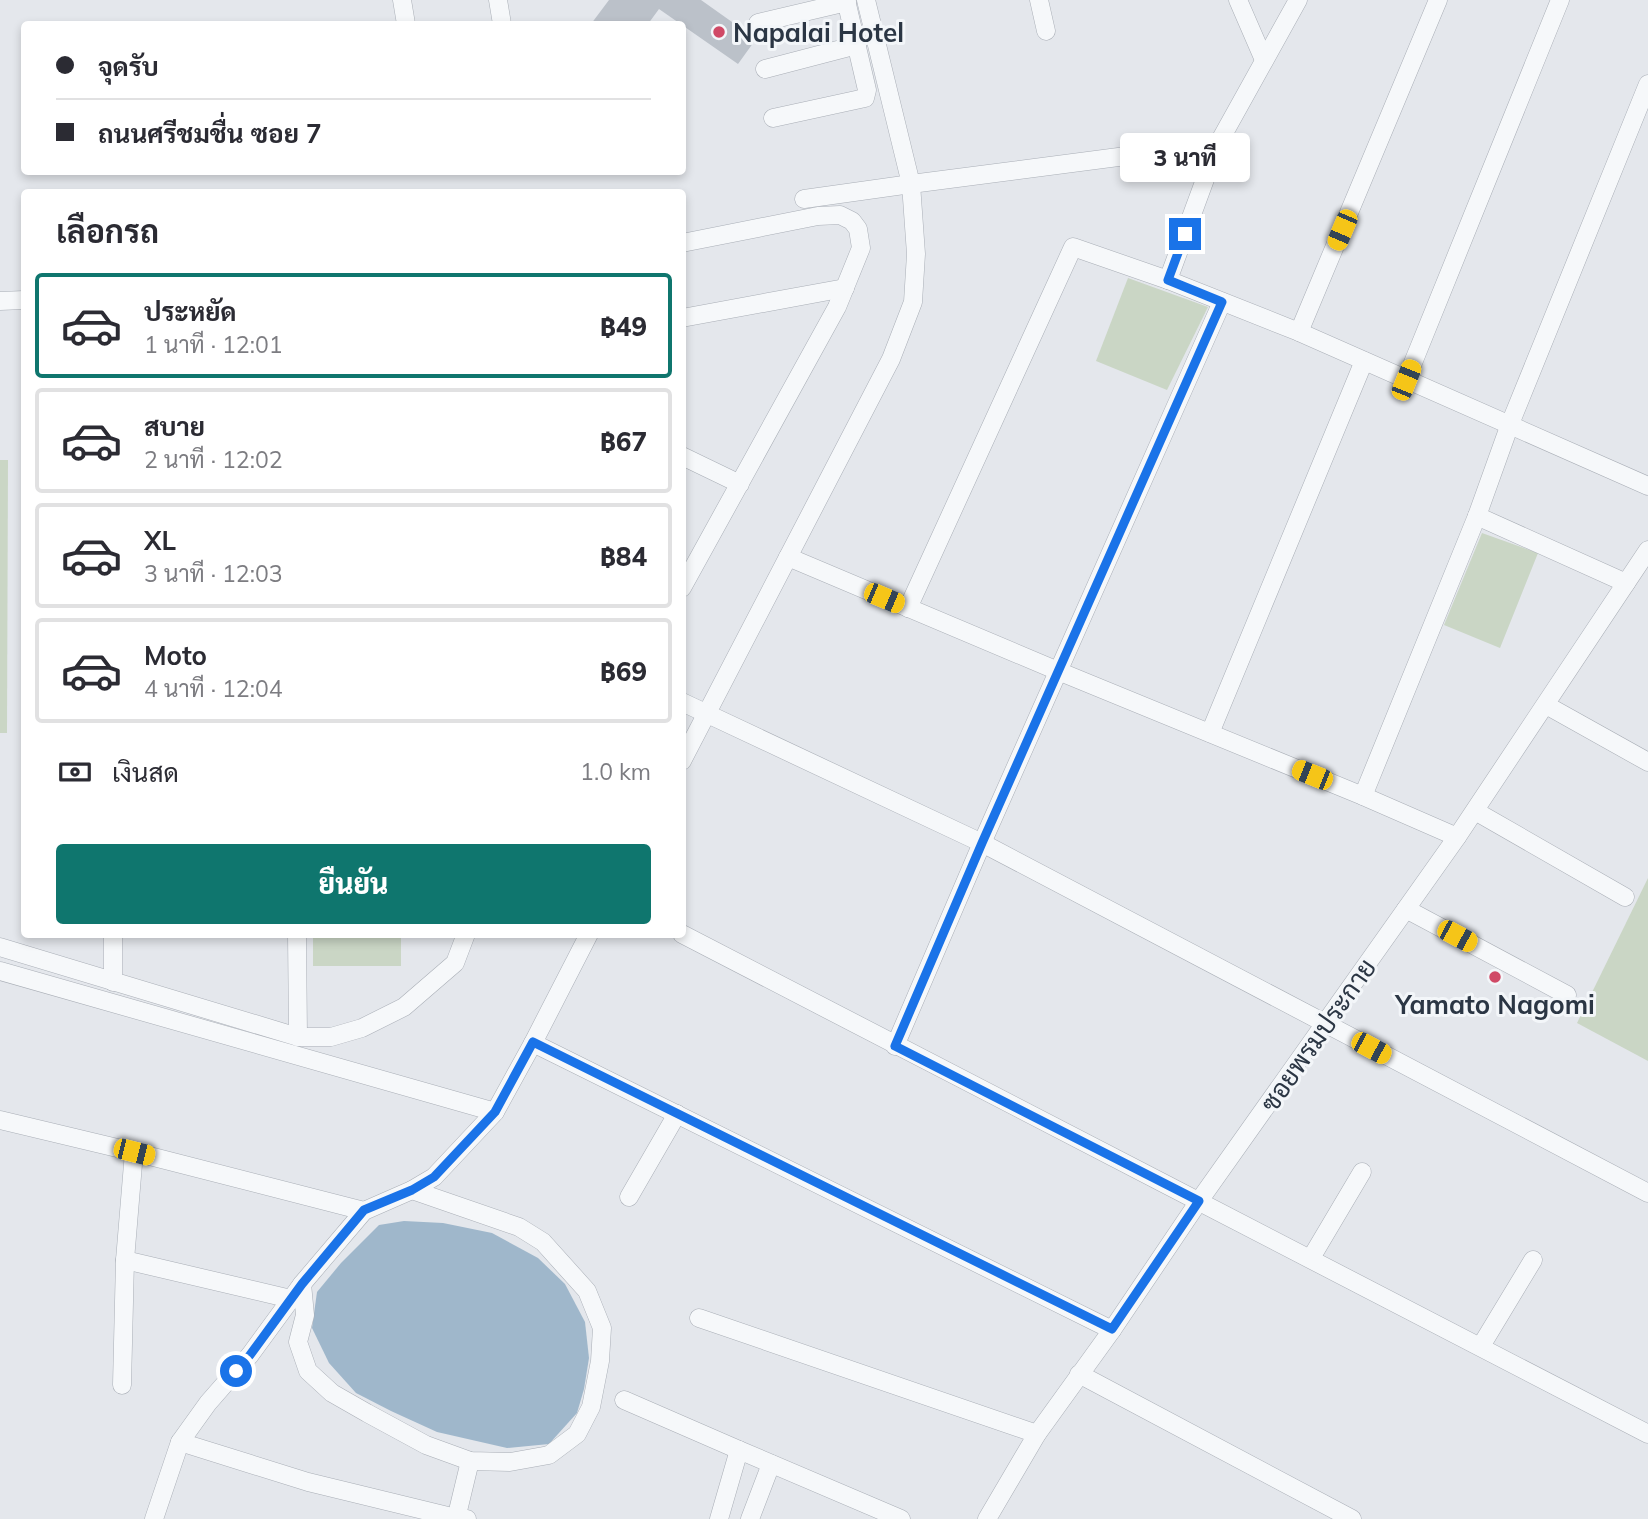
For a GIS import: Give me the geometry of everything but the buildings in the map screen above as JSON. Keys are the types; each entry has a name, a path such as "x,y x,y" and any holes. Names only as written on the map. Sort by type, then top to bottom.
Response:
{"street":[{"path":"402,0 406,21"},
{"path":"498,0 502,21"},
{"path":"686,754 891,359 913,302 916,254 911,184 866,0"},
{"path":"1039,0 1046,31"},
{"path":"1238,0 1264,60"},
{"path":"1168,280 1218,144 1297,0"},
{"path":"1298,332 1438,0"},
{"path":"1406,380 1560,0"},
{"path":"758,23 846,1 867,90 865,98 773,118"},
{"path":"765,69 857,45"},
{"path":"1363,796 1648,84"},
{"path":"804,199 1218,144"},
{"path":"686,242 818,216 840,215 852,221 858,229 862,248 837,307 686,580"},
{"path":"908,608 1073,247 1168,280 1298,332 1648,486"},
{"path":"686,317 845,288"},
{"path":"0,301 21,300"},
{"path":"895,1046 1222,302"},
{"path":"1210,733 1364,361"},
{"path":"686,458 740,484"},
{"path":"1477,516 1626,583"},
{"name":"ซอยพรมประกาย","path":"987,1519 1037,1434 1475,811 1648,550"},
{"path":"788,557 1457,837"},
{"path":"686,704 982,843 1648,1193"},
{"path":"1545,705 1648,762"},
{"path":"1475,811 1625,897"},
{"path":"1406,909 1567,995"},
{"path":"686,936 1648,1434"},
{"path":"113,938 113,982"},
{"path":"297,938 298,1037"},
{"path":"0,947 298,1037 331,1037 362,1028 404,1007 455,963 464,938"},
{"path":"155,1519 180,1442 208,1403 250,1355 302,1284 364,1210 412,1190 434,1177 495,1112 587,938"},
{"path":"0,971 495,1112"},
{"path":"533,1042 1112,1329"},
{"path":"629,1198 677,1114"},
{"path":"0,1120 364,1210"},
{"path":"122,1385 125,1259 134,1152"},
{"path":"1311,1258 1362,1172"},
{"path":"302,1284 305,1315 298,1342 308,1371 332,1393 426,1446 470,1461 510,1462 549,1455 577,1434 592,1406 600,1361 602,1328 587,1291 543,1242 519,1227 412,1190"},
{"path":"125,1259 291,1299"},
{"path":"1481,1346 1533,1260"},
{"path":"699,1318 1037,1434"},
{"path":"1079,1374 1352,1519"},
{"path":"624,1400 901,1519"},
{"path":"180,1442 308,1482 460,1519 470,1461"},
{"path":"719,1519 739,1450"},
{"path":"750,1519 771,1464"}],"green space":[{"path":"1128,278 1208,307 1167,390 1096,361"},
{"path":"0,460 8,460 7,733 0,733"},
{"path":"1482,533 1538,553 1500,648 1444,625"},
{"path":"1648,878 1648,1061 1577,1023"},
{"path":"313,938 401,938 401,966 313,966"}],"water":[{"path":"404,1221 443,1223 492,1233 538,1258 565,1284 585,1322 589,1358 577,1413 549,1444 507,1448 437,1432 356,1393 329,1363 312,1328 317,1292 379,1225"}],"place":[{"name":"Napalai Hotel","path":"719,32"},
{"name":"Yamato Nagomi","path":"1495,977"}],"route":[{"path":"236,1371 302,1284 364,1210 412,1190 434,1177 495,1112 533,1042 1112,1329 1199,1201 895,1046 1222,302 1168,280 1185,234"}]}
